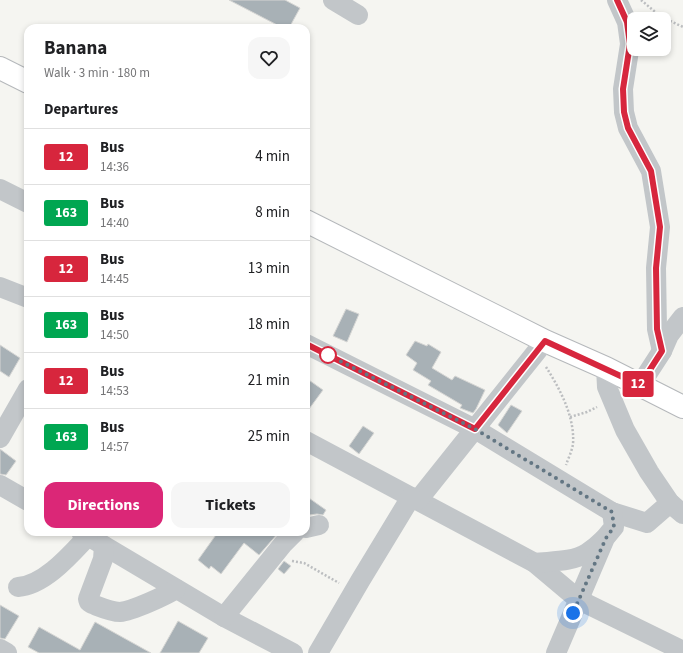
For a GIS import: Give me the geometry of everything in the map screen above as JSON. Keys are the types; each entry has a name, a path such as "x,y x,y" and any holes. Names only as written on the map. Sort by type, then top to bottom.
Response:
{"highway":[{"path":"0,68 24,80"},
{"path":"310,223 541,346 606,368 683,407"}],"street":[{"path":"332,0 358,15"},
{"path":"617,0 627,22 630,44 623,89 624,112 628,128 651,171 660,227 656,268 657,329 662,351"},
{"path":"0,189 24,201"},
{"path":"0,287 24,296"},
{"path":"640,385 662,351 669,334 683,317"},
{"path":"310,346 475,429 612,512 647,523 676,509 649,472 625,430 607,387 606,368"},
{"path":"318,653 354,591 414,499 466,442 541,346"},
{"path":"0,438 24,396"},
{"path":"310,443 535,563 579,600 683,651"},
{"path":"0,485 24,499"},
{"path":"556,653 606,538 614,527 612,512"},
{"path":"224,617 292,536"},
{"path":"18,587 26,587 42,578 91,538"},
{"path":"91,538 224,617 293,653"},
{"path":"91,538 102,559 88,599 92,604 120,612 147,603 176,589"},
{"path":"535,563 566,560 578,557 587,553 606,538"},
{"path":"0,649 7,653"}],"path":[{"path":"641,0 660,16 683,27"},
{"path":"541,346 570,417 573,444 561,481"},
{"path":"272,559 296,561 304,564 354,591"}],"building":[{"path":"229,0 285,0 300,8 291,24 275,24"},
{"path":"346,309 359,314 347,342 333,336"},
{"path":"415,341 427,346 428,344 441,352 432,368 452,380 455,376 485,390 473,413 460,408 462,405 428,385 431,381 413,370 417,363 406,355"},
{"path":"0,345 20,358 9,377 0,371"},
{"path":"310,381 323,390 310,408"},
{"path":"511,405 522,411 507,433 498,425"},
{"path":"363,426 374,433 359,454 349,446"},
{"path":"0,449 16,461 6,475 0,474"},
{"path":"310,499 326,510 323,515 310,515"},
{"path":"215,536 276,536 259,555 244,543 221,574 211,566 209,569 198,560"},
{"path":"284,561 291,566 284,574 278,569"},
{"path":"0,605 19,616 5,639 0,638"},
{"path":"178,621 208,638 199,653 160,653"},
{"path":"95,622 151,653 39,653 28,647 39,627 80,650"}],"bus line":[{"name":"12","path":"310,346 475,429 545,341 640,385 662,351 657,329 656,268 660,227 651,171 628,128 624,112 623,89 630,44 627,22 617,0"}],"route":[{"path":"328,355 475,429 612,512 614,527 606,538 573,613"}]}
